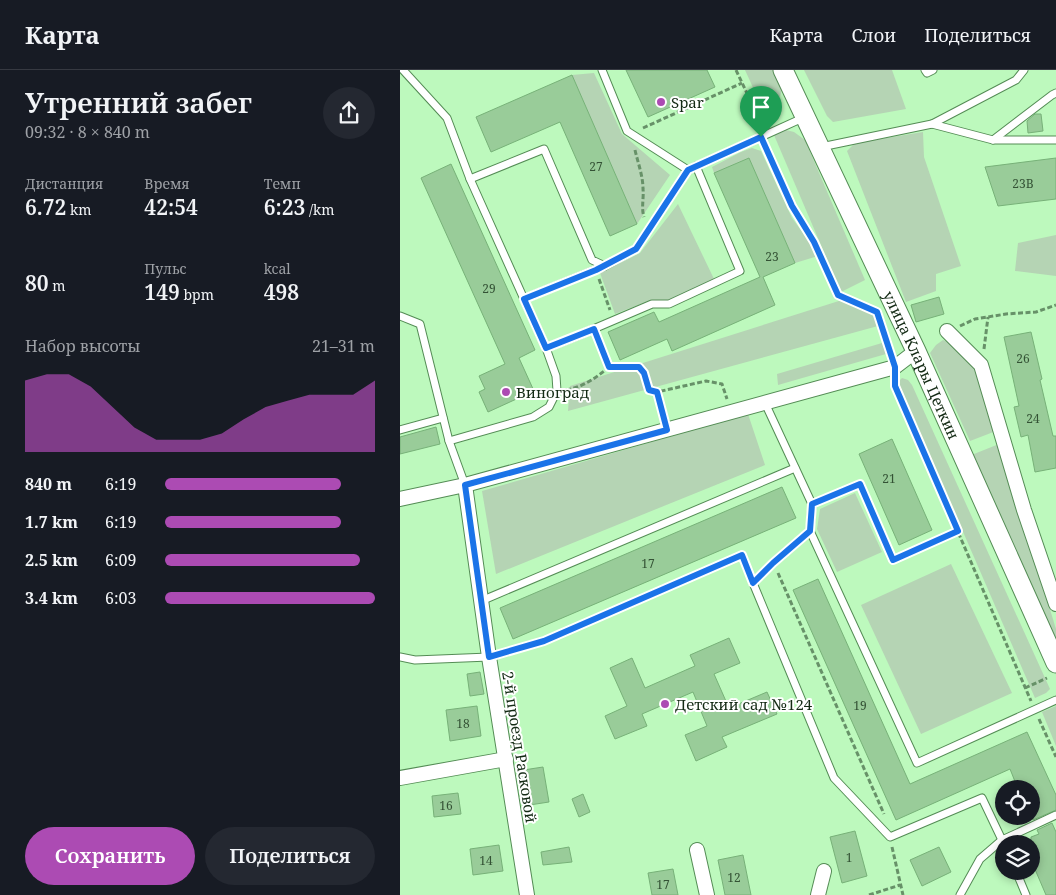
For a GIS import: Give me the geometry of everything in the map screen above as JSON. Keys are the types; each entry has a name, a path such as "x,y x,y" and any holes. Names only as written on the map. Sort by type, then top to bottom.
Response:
{"main road":[{"name":"улица Клары Цеткин","path":"783,70 916,351 1053,670"}],"street":[{"path":"947,331 981,365 1024,510 1056,604"},
{"path":"400,499 465,485 895,367 916,351"},
{"name":"2-й проезд Расковой","path":"465,485 489,657 527,895"},
{"path":"400,778 506,760"},
{"path":"697,850 707,895"},
{"path":"818,895 824,870"}],"lane":[{"path":"404,70 447,118 470,179 546,348 556,376 557,391 549,407 533,417 449,441"},
{"path":"602,70 627,131 688,170"},
{"path":"926,70 927,73 933,70"},
{"path":"819,147 932,124 1016,80 1024,70"},
{"path":"993,140 1052,94 1056,93"},
{"path":"524,299 605,266 636,249 688,170 805,117"},
{"path":"932,124 993,140 1056,140"},
{"path":"470,179 544,149 592,260 605,266"},
{"path":"546,348 652,304 669,304 740,271 696,166"},
{"path":"400,316 420,324 449,441 465,485"},
{"path":"765,403 812,504 810,531 916,763 1056,700"},
{"path":"400,430 443,418"},
{"path":"481,601 795,468"},
{"path":"810,531 753,583 834,778 890,837 982,798 1000,835"},
{"path":"400,657 415,660 489,657"},
{"path":"1017,835 1056,815"},
{"path":"960,895 980,859 995,848"},
{"path":"1020,880 1026,895"}],"path":[{"path":"736,70 792,206 814,242 838,295 877,312 895,367 895,386 1056,757"},
{"path":"647,232 642,212 642,178 632,134 742,83"},
{"path":"596,270 614,320"},
{"path":"947,331 975,319 1036,312 1056,305"},
{"path":"981,365 988,317"},
{"path":"594,329 609,367"},
{"path":"557,391 576,388 597,377 609,367 639,367 644,373 649,390 657,392 706,381 722,384"},
{"path":"657,392 667,430"},
{"path":"812,504 860,484 893,560 958,531"},
{"path":"489,657 544,641 742,555 753,583"},
{"path":"773,563 884,812 903,895"},
{"path":"1025,688 1053,670"},
{"path":"869,895 900,885"}],"green space":[{"path":"745,70 774,70 779,80 782,90 781,94 774,106 765,114"},
{"path":"804,70 892,70 906,109 833,122 827,116"},
{"path":"594,73 622,134 670,175 637,224 572,75"},
{"path":"786,130 794,132 805,140 865,280 841,292 774,135"},
{"path":"923,132 924,157 961,266 936,274 936,291 906,302 847,151 855,143"},
{"path":"752,148 761,151 792,218 818,256 795,263 749,158 714,173 712,167"},
{"path":"678,204 714,279 668,301 651,300 615,314 600,273 640,253"},
{"path":"1056,235 1056,276 1015,271 1018,243"},
{"path":"842,300 873,313 878,326 568,411 570,386"},
{"path":"943,340 955,345 977,367 996,431 970,441 930,353"},
{"path":"882,343 886,354 778,385 777,374"},
{"path":"902,378 908,380 912,385 1050,689 1035,698 899,384"},
{"path":"748,414 765,465 496,574 482,491"},
{"path":"999,444 1056,629 1056,647 969,456"},
{"path":"855,493 882,552 837,572 817,529 820,509"},
{"path":"951,564 1012,693 921,734 861,605"},
{"path":"1056,706 1056,746 1042,712"}],"building":[{"name":"Spar","path":"626,70 707,70 715,87 648,117"},
{"path":"572,75 637,224 610,236 560,122 491,152 476,117"},
{"path":"1035,114 1041,114 1043,131 1028,133 1027,121"},
{"path":"749,158 795,263 763,277 775,305 672,351 667,339 620,360 608,332 654,312 659,322 760,277 714,173"},
{"path":"1056,158 1056,199 998,206 985,167"},
{"path":"451,164 535,350 519,358 534,391 488,412 479,392 485,389 479,376 505,364 421,178"},
{"path":"939,297 944,314 916,322 911,305"},
{"path":"1031,332 1053,436 1056,436 1056,468 1035,472 1028,435 1021,437 1014,407 1019,406 1004,337"},
{"path":"436,427 440,444 400,454 400,437"},
{"path":"892,439 932,530 899,545 859,454"},
{"path":"782,487 796,518 513,639 500,608"},
{"path":"818,579 910,784 1027,732 1056,795 1056,810 1040,817 1040,780 1014,780 1010,769 896,820 793,590"},
{"path":"729,638 740,663 714,674 729,708 767,692 777,714 722,737 727,747 696,761 685,735 707,726 693,692 642,714 647,726 615,739 605,716 627,706 610,668 632,658 645,688 695,666 690,655"},
{"path":"480,672 484,694 470,696 467,674"},
{"path":"477,706 481,736 450,741 446,710"},
{"path":"543,767 549,802 523,806 517,771"},
{"path":"458,793 461,814 434,817 432,796"},
{"path":"583,794 590,812 579,817 572,799"},
{"path":"1052,823 1056,832 1056,895 1046,895 1040,880 1040,835 1036,835 1039,834 1037,830"},
{"path":"855,831 867,876 842,883 830,837"},
{"path":"499,845 503,871 473,875 470,849"},
{"path":"569,847 572,862 543,865 541,852"},
{"path":"939,847 951,872 922,886 910,860"},
{"path":"743,855 751,895 725,895 718,860"},
{"path":"673,869 678,895 652,895 648,873"}],"place":[{"name":"Spar","path":"661,102"},
{"name":"Виноград","path":"506,392"},
{"name":"Детский сад №124","path":"665,704"}],"route":[{"path":"761,137 792,206 814,242 838,295 877,312 895,367 895,386 958,531 893,560 860,484 812,504 810,531 753,583 742,555 544,641 489,657 465,485 667,430 657,392 649,390 644,373 639,367 609,367 594,329 546,348 524,299 596,270 636,249 688,170 761,137"}]}
